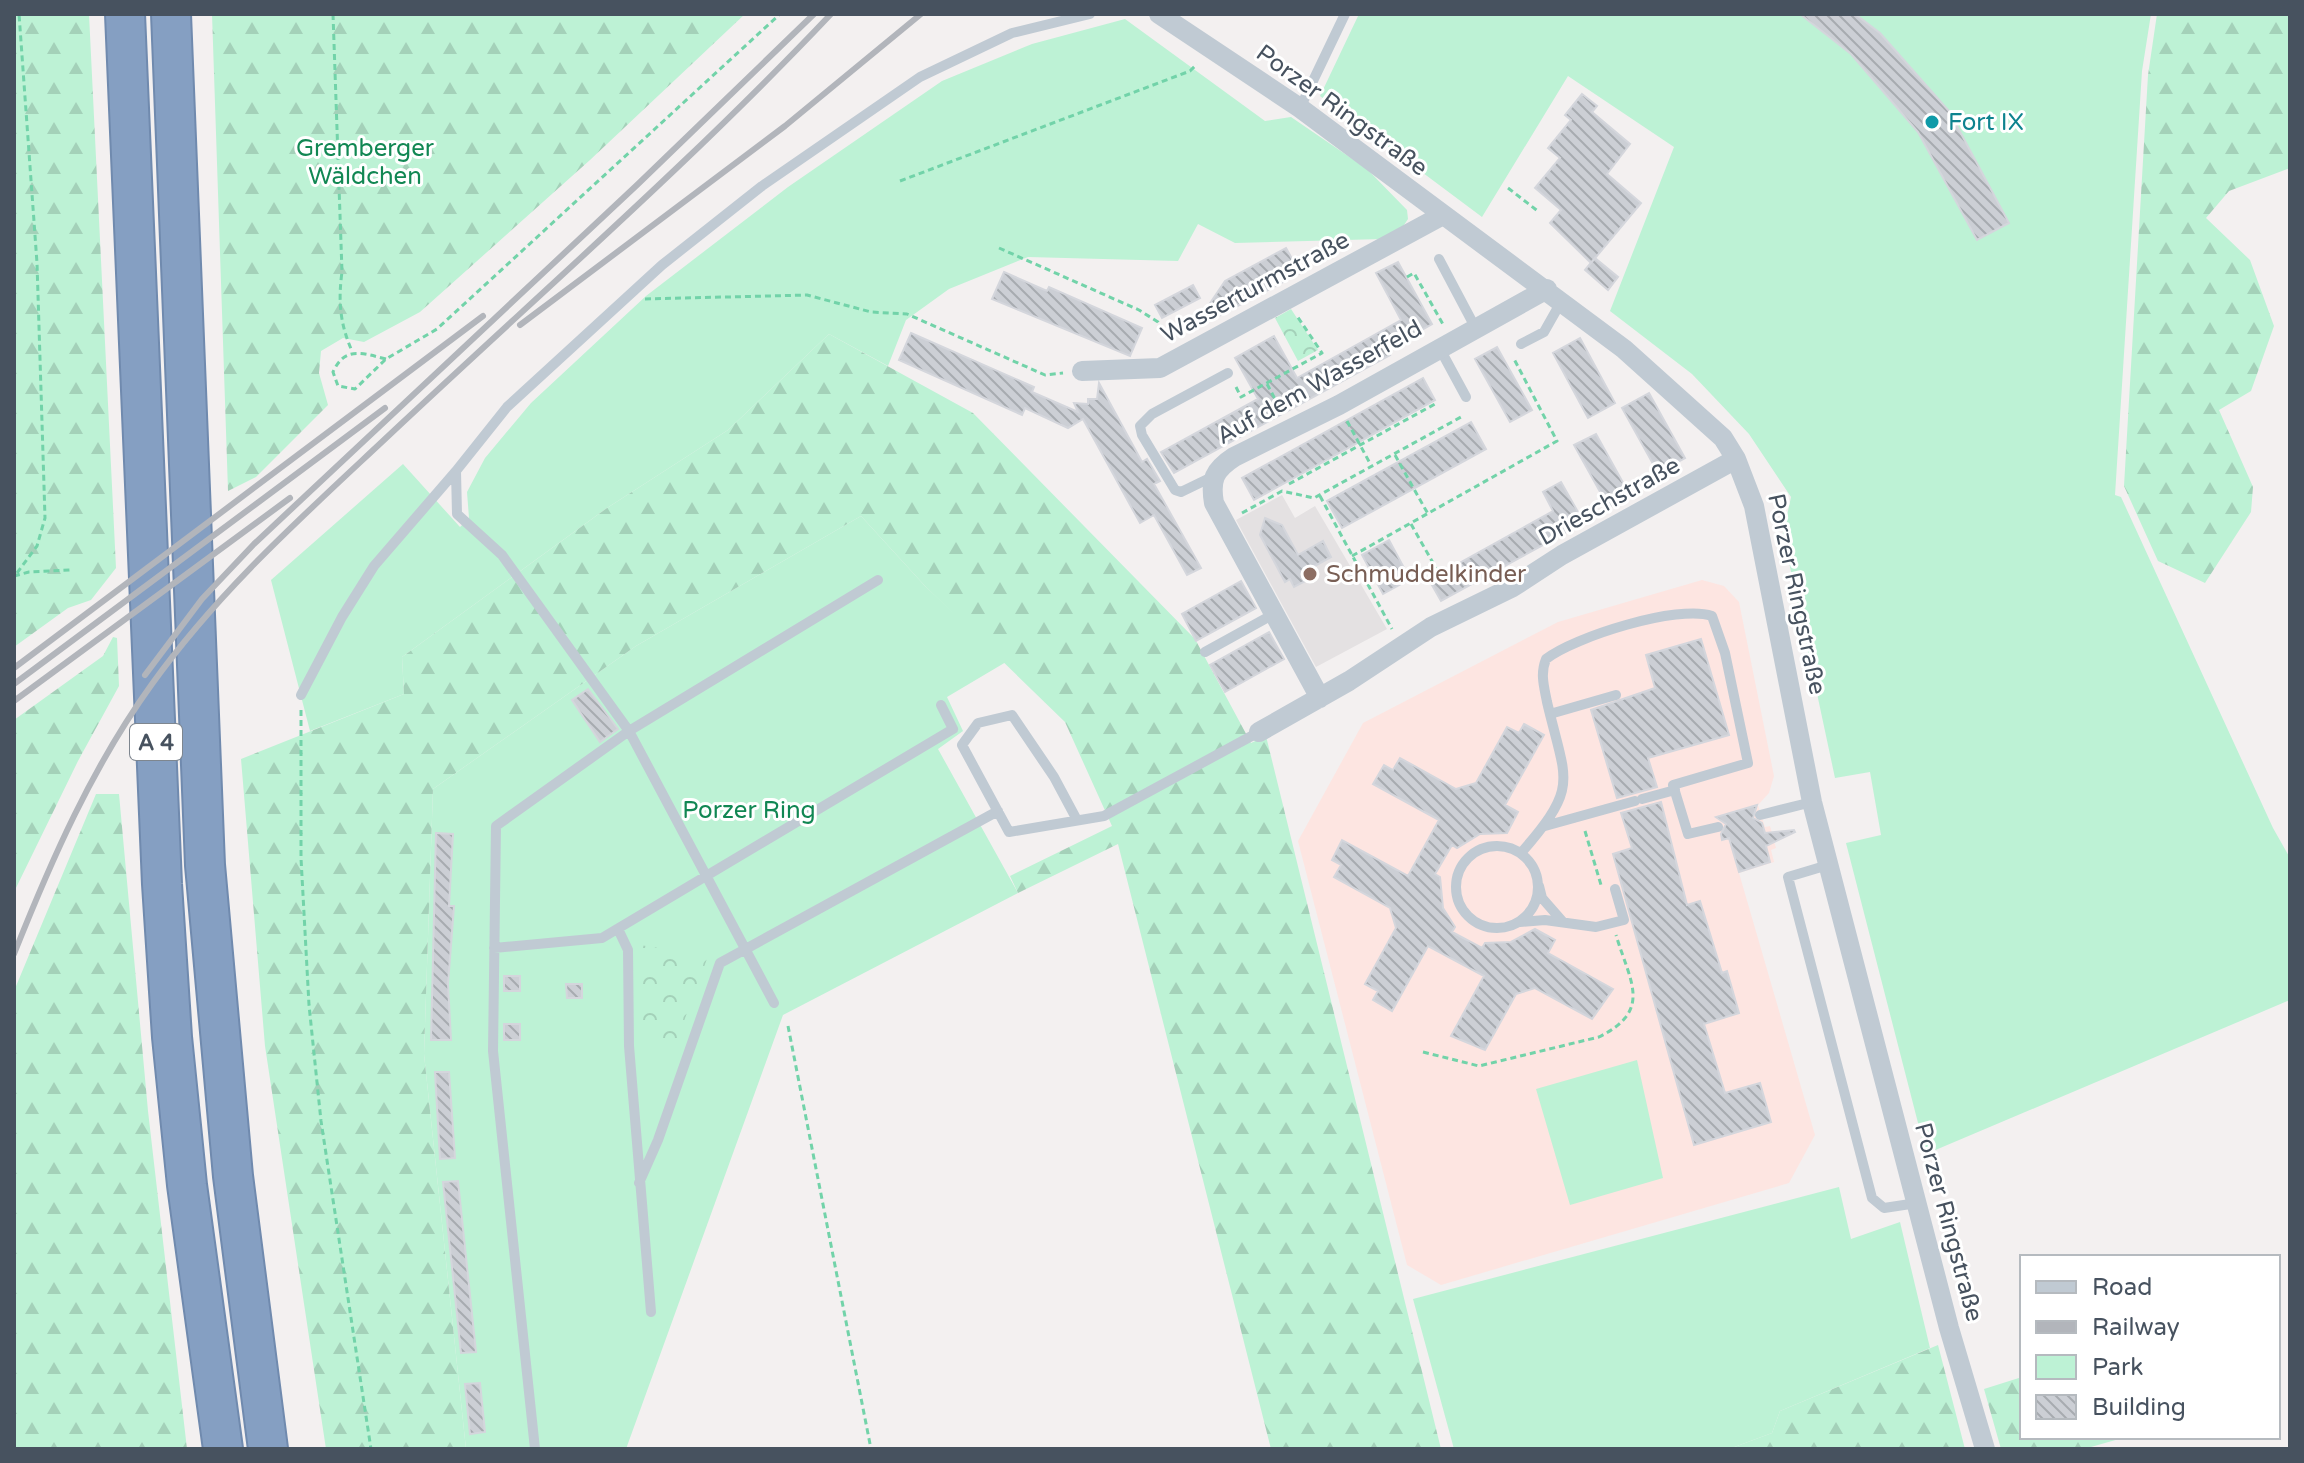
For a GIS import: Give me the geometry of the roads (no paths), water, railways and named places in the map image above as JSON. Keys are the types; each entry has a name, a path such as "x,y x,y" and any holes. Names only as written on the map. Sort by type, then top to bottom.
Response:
{"highway":[{"name":"A 4","path":"125,14 162,884 172,1037 223,1449"},
{"name":"A 4","path":"171,14 205,865 231,1160 268,1449"}],"street":[{"name":"Porzer Ringstraße","path":"1159,14 1300,108 1554,294 1699,413 1736,459 1754,506 1812,802 1985,1449"},
{"name":"Wasserturmstraße","path":"1082,371 1160,368 1443,215"},
{"name":"Auf dem Wasserfeld","path":"1320,698 1214,503 1212,477 1227,462 1290,427 1339,405 1484,323 1554,294"},
{"name":"Drieschstraße","path":"1259,732 1320,698 1431,627 1513,587 1562,555 1736,459"}],"lane":[{"path":"301,695 342,617 374,566 507,407 662,265 762,186 920,77 1012,33 1090,14"},
{"path":"1300,108 1345,14"},
{"path":"1439,259 1484,323"},
{"path":"1521,344 1544,332 1554,294"},
{"path":"1445,344 1466,397"},
{"path":"1212,477 1181,492 1175,490 1142,435 1140,426 1143,419 1228,373"},
{"path":"456,471 457,514 502,555 629,731 774,1003"},
{"path":"535,1449 493,1051 496,826 629,731 878,580"},
{"path":"1521,853 1545,826 1558,804 1566,780 1542,669 1546,659 1556,651 1661,617 1700,612 1712,616 1725,653 1748,763 1673,785 1688,834 1718,827"},
{"path":"1205,652 1274,614"},
{"path":"1550,714 1616,695"},
{"path":"494,948 602,938 953,729 941,705"},
{"path":"1077,820 1054,777 1012,715 978,723 962,745 1009,832 1104,816 1259,732"},
{"path":"1545,826 1675,790"},
{"path":"1760,815 1812,802"},
{"path":"639,1183 658,1140 720,963 998,811"},
{"path":"1563,922 1542,898 1529,861 1509,847 1481,848 1470,855 1456,878 1455,892 1467,917 1492,928 1518,922 1563,922 1583,927 1624,920 1615,889"},
{"path":"1828,865 1788,877 1872,1198 1874,1203 1884,1208 1917,1203"},
{"path":"1518,922 1534,904 1537,880"},
{"path":"618,929 628,950 629,1046 651,1312"}],"railway":[{"path":"145,675 202,599 254,544 637,185 814,14"},
{"path":"14,954 58,850 110,748 152,684 208,614 302,517 673,171 831,14"},
{"path":"520,325 785,126 921,14"},
{"path":"14,668 483,316"},
{"path":"14,684 385,408"},
{"path":"14,701 290,498"}],"place":[{"name":"Fort IX","path":"1932,122"},
{"name":"Schmuddelkinder","path":"1310,574"}],"park label":[{"name":"Gremberger Wäldchen","path":"365,162"},
{"name":"Porzer Ring","path":"749,810"}]}
